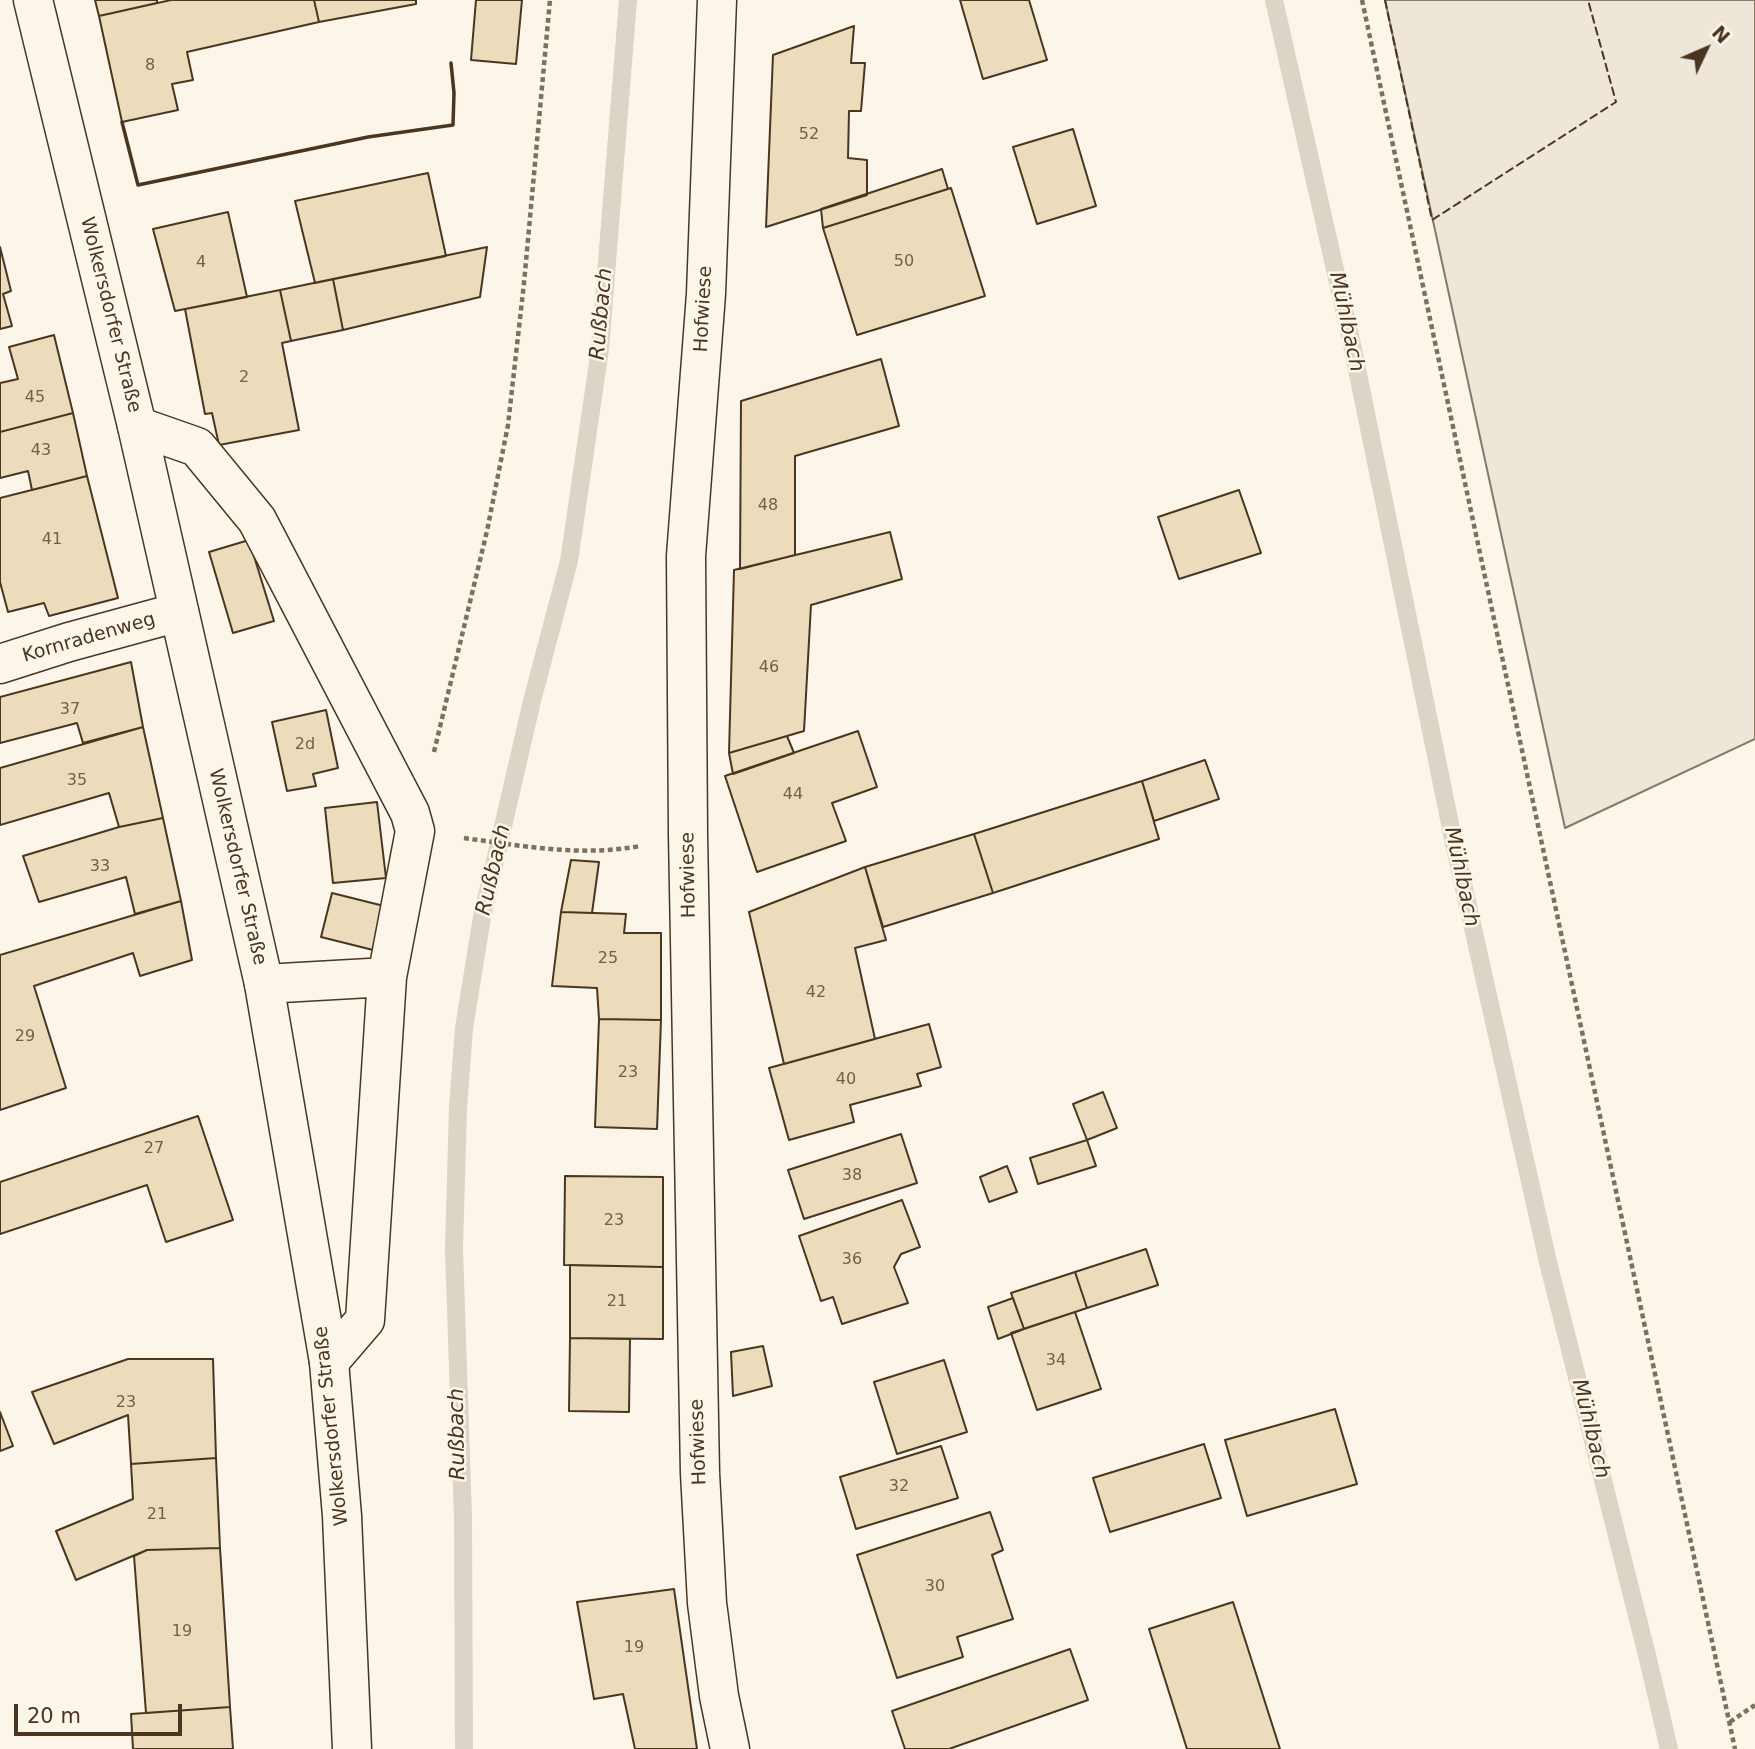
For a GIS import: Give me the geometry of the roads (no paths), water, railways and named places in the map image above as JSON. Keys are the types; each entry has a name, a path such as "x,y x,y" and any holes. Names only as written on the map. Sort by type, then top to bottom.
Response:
{"street":[{"name":"Wolkersdorfer Straße","path":"33,0 137,426 264,984 329,1362 342,1516 352,1749"},
{"name":"Hofwiese","path":"717,0 706,294 686,556 688,834 699,1473 707,1603 719,1696 730,1749"},
{"path":"137,426 197,447 257,520 410,813 415,831 387,977 365,1320 329,1362"},
{"name":"Kornradenweg","path":"0,664 179,612"},
{"path":"264,984 387,977"}],"waterway":[{"name":"Rußbach","path":"464,1749 463,1518 454,1249 458,1108 464,1028 482,917 532,701 569,561 600,349 628,0"},
{"name":"Mühlbach","path":"1274,0 1351,340 1455,848 1548,1262 1669,1749"}]}
